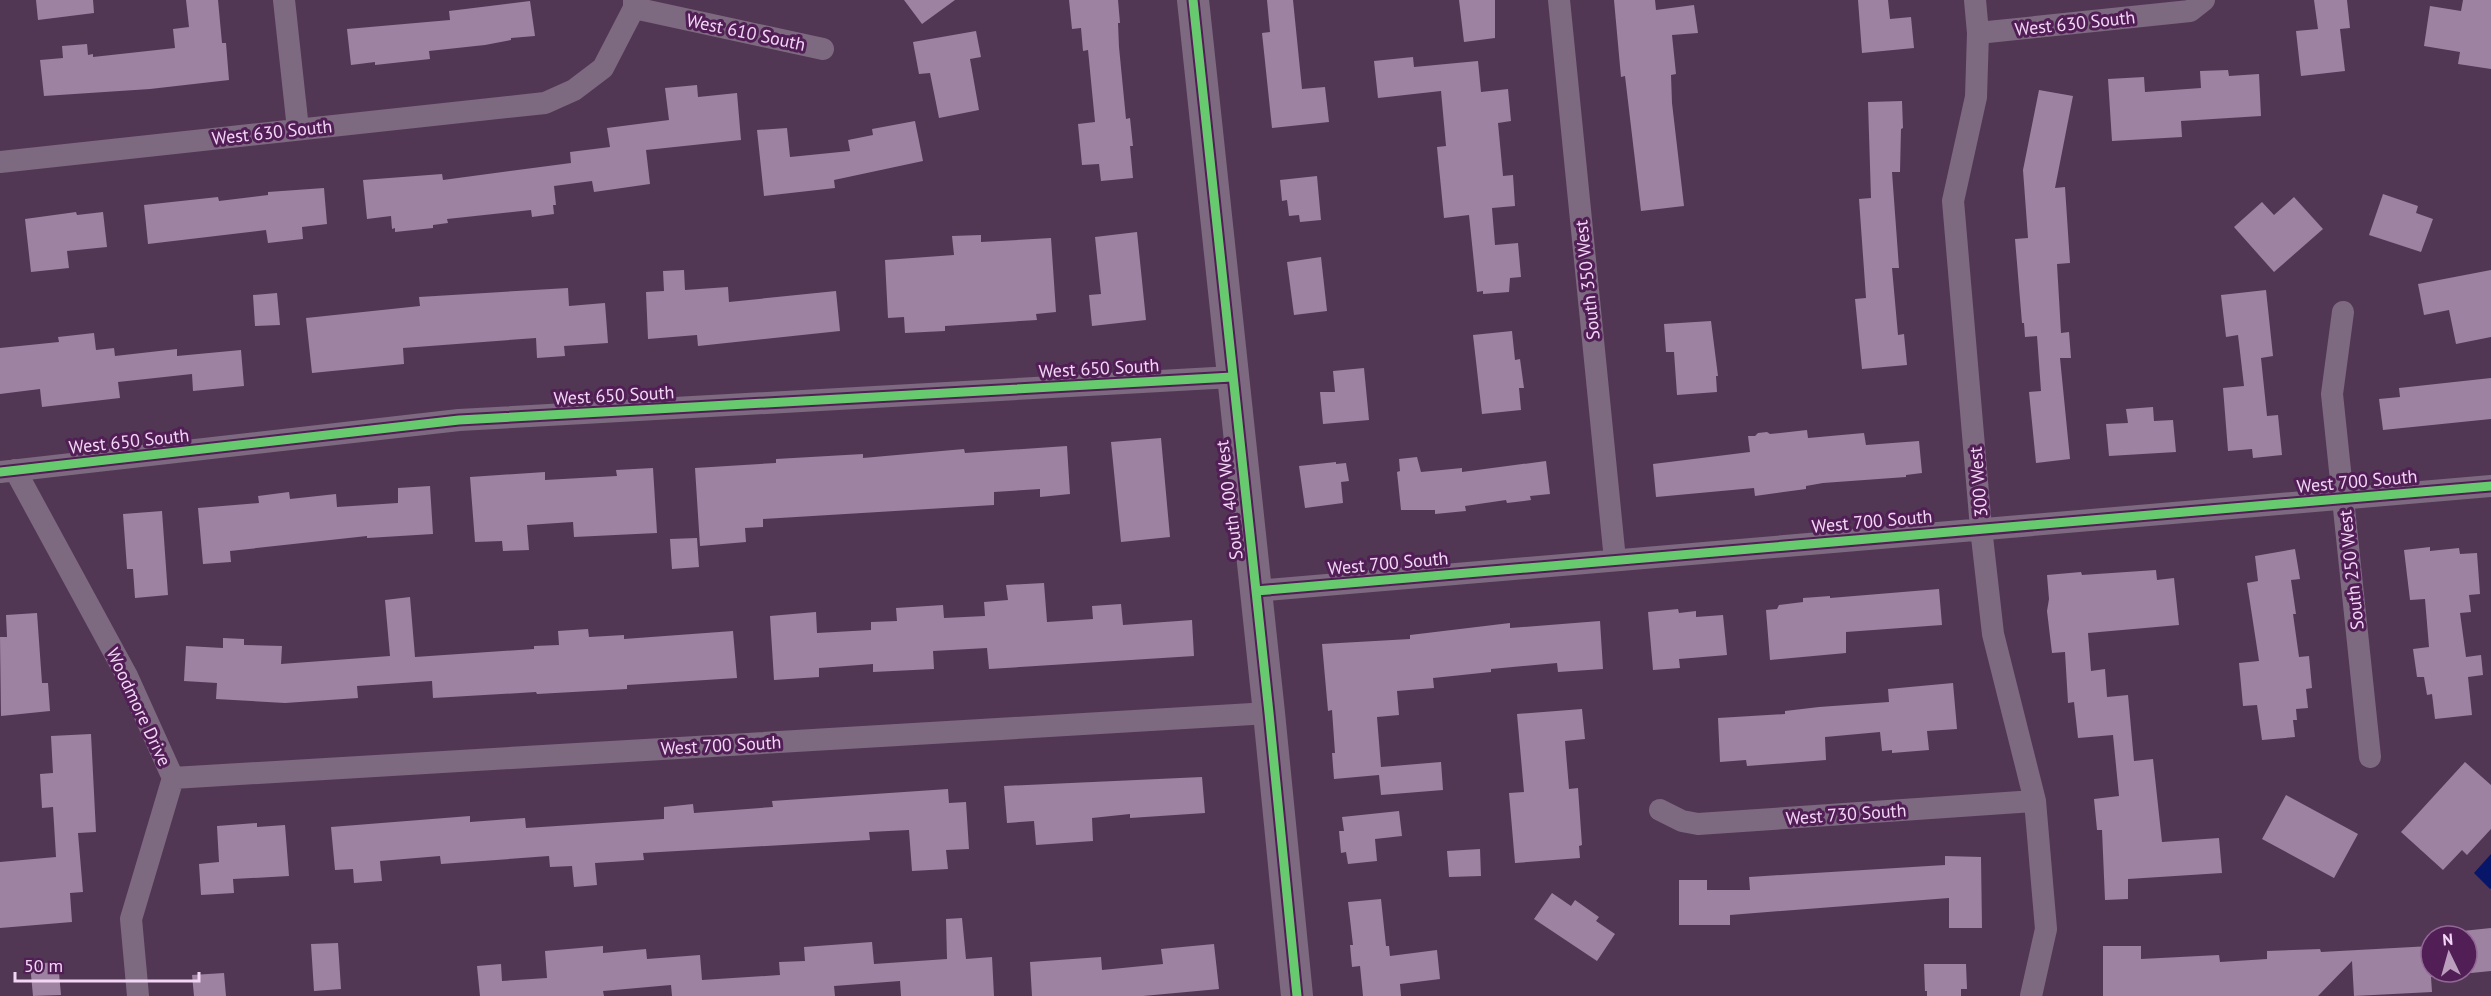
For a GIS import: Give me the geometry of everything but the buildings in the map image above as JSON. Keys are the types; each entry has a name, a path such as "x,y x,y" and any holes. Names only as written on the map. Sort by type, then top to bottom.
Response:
{"main road":[{"name":"South 400 West","path":"1192,0 1269,713 1297,996"}],"street":[{"path":"284,0 298,129"},
{"name":"South 350 West","path":"1559,0 1615,560"},
{"name":"300 West","path":"1975,0 1978,33 1976,98 1953,201 1981,528 1993,634 2036,801 2046,928 2031,996"},
{"name":"West 630 South","path":"1978,33 2190,11 2204,0"},
{"name":"West 630 South","path":"0,162 545,103 574,90 603,68 634,4"},
{"name":"West 610 South","path":"634,4 823,49"},
{"name":"South 250 West","path":"2343,312 2332,394 2370,757"},
{"name":"West 650 South","path":"7,471 459,420 1232,377"},
{"name":"Woodmore Drive","path":"7,471 128,676 172,778 131,918 138,996"},
{"name":"West 700 South","path":"1256,591 2491,486"},
{"name":"West 700 South","path":"172,778 1269,713"},
{"name":"West 730 South","path":"1660,810 1682,821 1698,824 2036,801"}],"shaded area":[{"path":"2491,854 2491,888 2490,889 2474,873"}],"cycle path":[{"path":"1193,0 1297,996"},
{"path":"0,472 459,420 1232,377"},
{"path":"1256,591 2491,486"}]}
